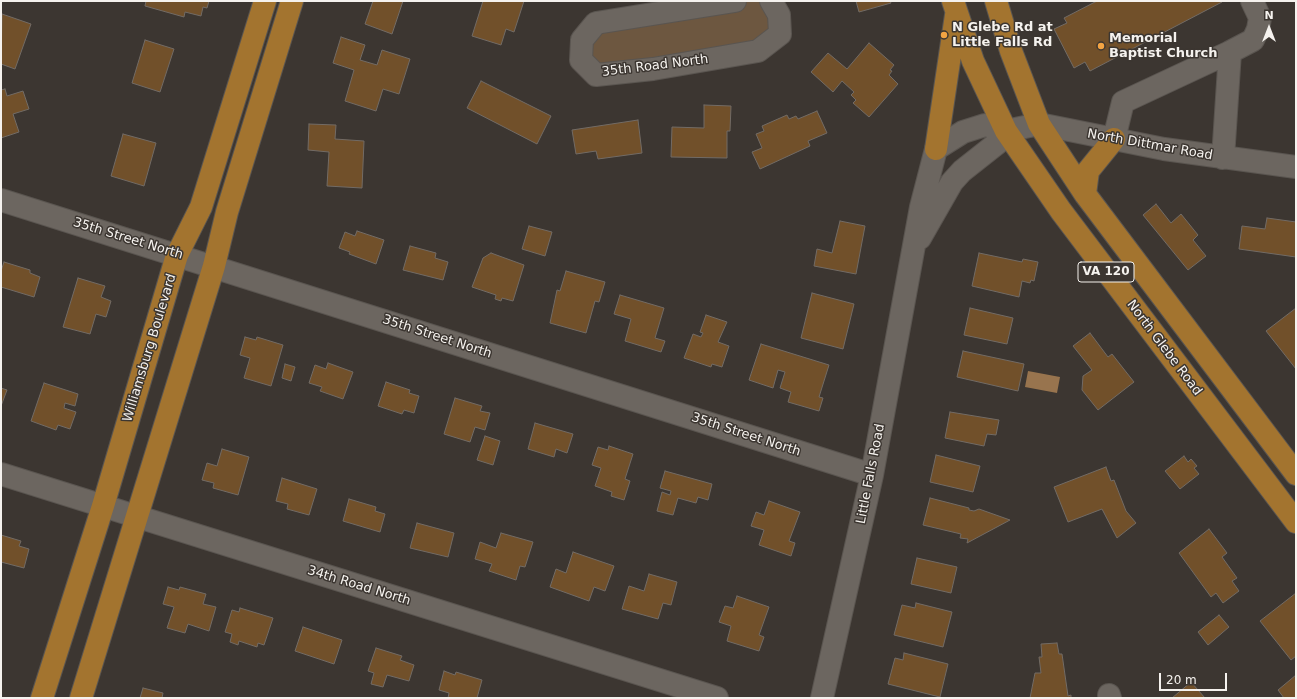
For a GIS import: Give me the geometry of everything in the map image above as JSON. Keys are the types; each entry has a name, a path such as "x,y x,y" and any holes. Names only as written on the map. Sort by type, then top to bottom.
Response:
{"main road":[{"name":"Williamsburg Boulevard","path":"42,698 103,506 178,255 202,207 265,1"},
{"path":"82,698 214,266 227,212 292,1"},
{"name":"VA 120","path":"996,1 1011,51 1039,124 1085,194 1296,474"},
{"path":"936,148 955,7"},
{"name":"North Glebe Road","path":"955,7 973,61 1006,132 1066,218 1292,509"},
{"path":"1085,194 1088,171 1114,139"}],"street":[{"name":"35th Road North","path":"735,1 596,23 582,40 581,60 596,74 653,69 758,51 780,34 779,15 772,1"},
{"path":"1114,139 1123,102 1230,52 1252,40 1258,29 1260,18 1252,1"},
{"path":"1224,158 1230,52"},
{"name":"North Dittmar Road","path":"1006,132 1039,124 1164,149 1296,167"},
{"path":"936,148 963,132 985,125 1006,132"},
{"name":"Little Falls Road","path":"913,248 930,223 952,182 962,171 1000,141 1006,132"},
{"name":"Little Falls Road","path":"822,698 872,474 921,207 936,148"},
{"name":"35th Street North","path":"1,200 872,474"},
{"name":"34th Road North","path":"1,474 717,698"}],"shaded area":[{"path":"735,1 771,1 779,15 758,51 596,75 582,40 596,23"},
{"path":"1028,371 1060,377 1057,393 1025,387"}],"building":[{"path":"146,1 209,1 207,8 203,7 201,16 185,12 184,17 145,6"},
{"path":"373,1 403,1 392,34 365,24"},
{"path":"483,1 524,1 514,32 506,29 501,45 472,36"},
{"path":"856,1 890,1 891,3 859,12"},
{"name":"Memorial Baptist Church","path":"1097,1 1222,2 1090,71 1085,62 1074,68 1054,29 1067,23 1064,18"},
{"path":"2,14 31,24 15,69 1,64"},
{"path":"341,37 365,45 360,60 377,65 382,50 410,59 399,94 383,89 376,111 345,101 354,70 333,63"},
{"path":"145,40 174,49 160,92 132,83"},
{"path":"869,43 894,65 890,70 892,71 889,75 898,84 869,117 853,103 856,100 851,95 854,92 842,81 833,92 811,72 828,53 847,69"},
{"path":"481,81 551,116 537,144 467,108"},
{"path":"5,89 7,96 23,91 29,109 13,114 19,132 1,138 1,90"},
{"path":"704,105 731,106 730,131 727,131 727,158 671,157 672,127 704,128"},
{"path":"817,111 827,133 808,141 810,146 760,169 752,152 762,148 756,134 764,131 762,126 787,115 789,119 796,116 798,119"},
{"path":"638,120 642,153 598,159 596,151 576,154 572,130"},
{"path":"309,124 336,125 335,139 364,141 362,188 327,186 329,152 308,150"},
{"path":"123,134 156,143 144,186 111,176"},
{"path":"1156,204 1171,223 1181,214 1198,235 1193,240 1206,256 1188,270 1143,215"},
{"path":"1267,218 1296,222 1296,257 1239,249 1242,226 1265,229"},
{"path":"840,221 865,226 856,274 814,266 817,249 832,253"},
{"path":"529,226 552,232 545,256 522,249"},
{"path":"357,231 384,240 376,264 349,254 350,252 339,248 345,232 355,236"},
{"path":"410,246 436,253 435,258 448,262 443,280 403,270"},
{"path":"491,253 524,265 513,301 502,298 501,301 495,299 496,295 472,287 483,258"},
{"path":"979,253 1022,262 1023,259 1038,262 1034,281 1031,280 1030,283 1022,281 1019,297 972,286"},
{"path":"4,262 30,270 30,273 40,277 34,297 1,287 1,271"},
{"path":"566,271 605,282 599,302 595,301 586,333 550,323 557,290 560,291"},
{"path":"78,278 105,286 101,297 111,301 106,317 96,314 90,334 63,327"},
{"path":"812,293 854,304 843,349 801,338"},
{"path":"620,295 664,308 655,338 665,341 661,352 625,341 631,319 614,314"},
{"path":"970,308 1013,318 1007,344 964,335"},
{"path":"1296,308 1296,369 1266,331"},
{"path":"706,315 727,322 718,342 729,346 722,367 712,364 711,367 684,358 693,334 701,337 703,333 700,332"},
{"path":"1090,333 1108,357 1112,354 1134,382 1098,410 1082,390 1083,376 1092,370 1073,346"},
{"path":"245,337 256,340 257,337 283,345 271,386 244,378 250,358 240,355"},
{"path":"761,344 829,365 819,397 823,398 819,411 788,402 791,392 780,388 785,372 778,370 773,388 749,380"},
{"path":"963,351 1024,364 1018,391 957,377"},
{"path":"328,363 353,372 343,399 320,391 322,387 309,383 315,365 326,369"},
{"path":"285,364 295,367 291,381 282,378"},
{"path":"386,382 410,390 409,393 419,396 414,413 404,410 402,414 378,406"},
{"path":"44,383 78,394 75,406 65,403 64,408 76,412 70,429 58,425 56,430 31,421"},
{"path":"1,388 7,390 1,406"},
{"path":"455,398 482,406 480,411 490,413 485,430 475,427 470,442 444,434"},
{"path":"950,412 999,420 996,435 987,434 984,446 945,438"},
{"path":"535,423 573,434 567,453 556,449 554,457 528,449"},
{"path":"485,436 500,441 493,465 477,460"},
{"path":"609,446 633,454 625,479 630,481 624,500 611,496 612,492 595,486 601,468 592,465 598,447 608,450"},
{"path":"222,449 249,457 238,495 213,488 214,483 202,480 207,463 217,466"},
{"path":"936,455 980,466 973,492 930,482"},
{"path":"1184,456 1188,462 1191,459 1197,466 1194,468 1199,474 1180,489 1165,471"},
{"path":"1106,467 1111,481 1114,480 1126,511 1136,523 1117,538 1102,509 1068,522 1054,487"},
{"path":"665,471 712,484 708,500 698,497 696,503 678,498 673,515 657,511 662,492 670,495 671,491 660,488"},
{"path":"282,478 317,489 309,515 287,509 288,504 276,501"},
{"path":"930,498 969,508 969,510 974,511 979,509 1010,520 967,543 968,539 960,538 961,534 923,525"},
{"path":"349,499 376,507 375,511 385,514 380,532 343,521"},
{"path":"769,501 800,512 789,541 795,543 791,556 759,545 764,530 751,526 756,512 764,515"},
{"path":"417,523 454,533 448,557 410,548"},
{"path":"1209,529 1227,553 1222,557 1237,578 1232,581 1239,591 1223,603 1216,593 1211,597 1179,553"},
{"path":"501,533 533,542 525,567 520,566 516,580 489,571 492,564 475,559 480,542 496,548"},
{"path":"1,535 21,541 19,546 29,549 24,568 1,562"},
{"path":"573,552 614,566 605,591 594,587 589,601 550,587 556,569 566,573"},
{"path":"917,558 957,567 951,593 911,584"},
{"path":"649,574 677,582 671,605 663,603 658,619 622,609 629,586 644,591"},
{"path":"168,587 179,590 180,587 206,594 203,604 216,607 209,631 188,624 185,633 167,628 174,607 163,604"},
{"path":"1296,593 1296,656 1291,660 1260,621"},
{"path":"737,596 769,607 759,635 764,637 759,651 727,641 731,626 719,622 725,606 733,608"},
{"path":"916,603 952,612 943,647 894,635 902,605 915,608"},
{"path":"240,608 273,618 264,645 258,643 257,647 239,641 238,645 230,642 232,634 225,632 232,610 239,612"},
{"path":"1219,615 1229,627 1208,645 1198,632"},
{"path":"303,627 342,640 334,664 295,651"},
{"path":"1057,643 1059,654 1062,654 1068,696 1071,695 1071,698 1030,698 1035,673 1041,673 1039,657 1042,657 1041,644"},
{"path":"376,648 402,656 400,660 414,665 409,681 387,675 383,687 371,684 374,673 368,671"},
{"path":"904,653 948,664 940,697 888,684 895,658 903,660"},
{"path":"444,671 455,675 456,672 482,680 477,698 448,698 449,693 439,690"},
{"path":"1296,675 1296,698 1284,698 1278,690"},
{"path":"1191,682 1205,698 1172,698"},
{"path":"143,688 163,693 162,698 140,698"}],"place":[{"name":"N Glebe Rd at Little Falls Rd","path":"944,35"},
{"name":"Memorial Baptist Church","path":"1101,46"}]}
